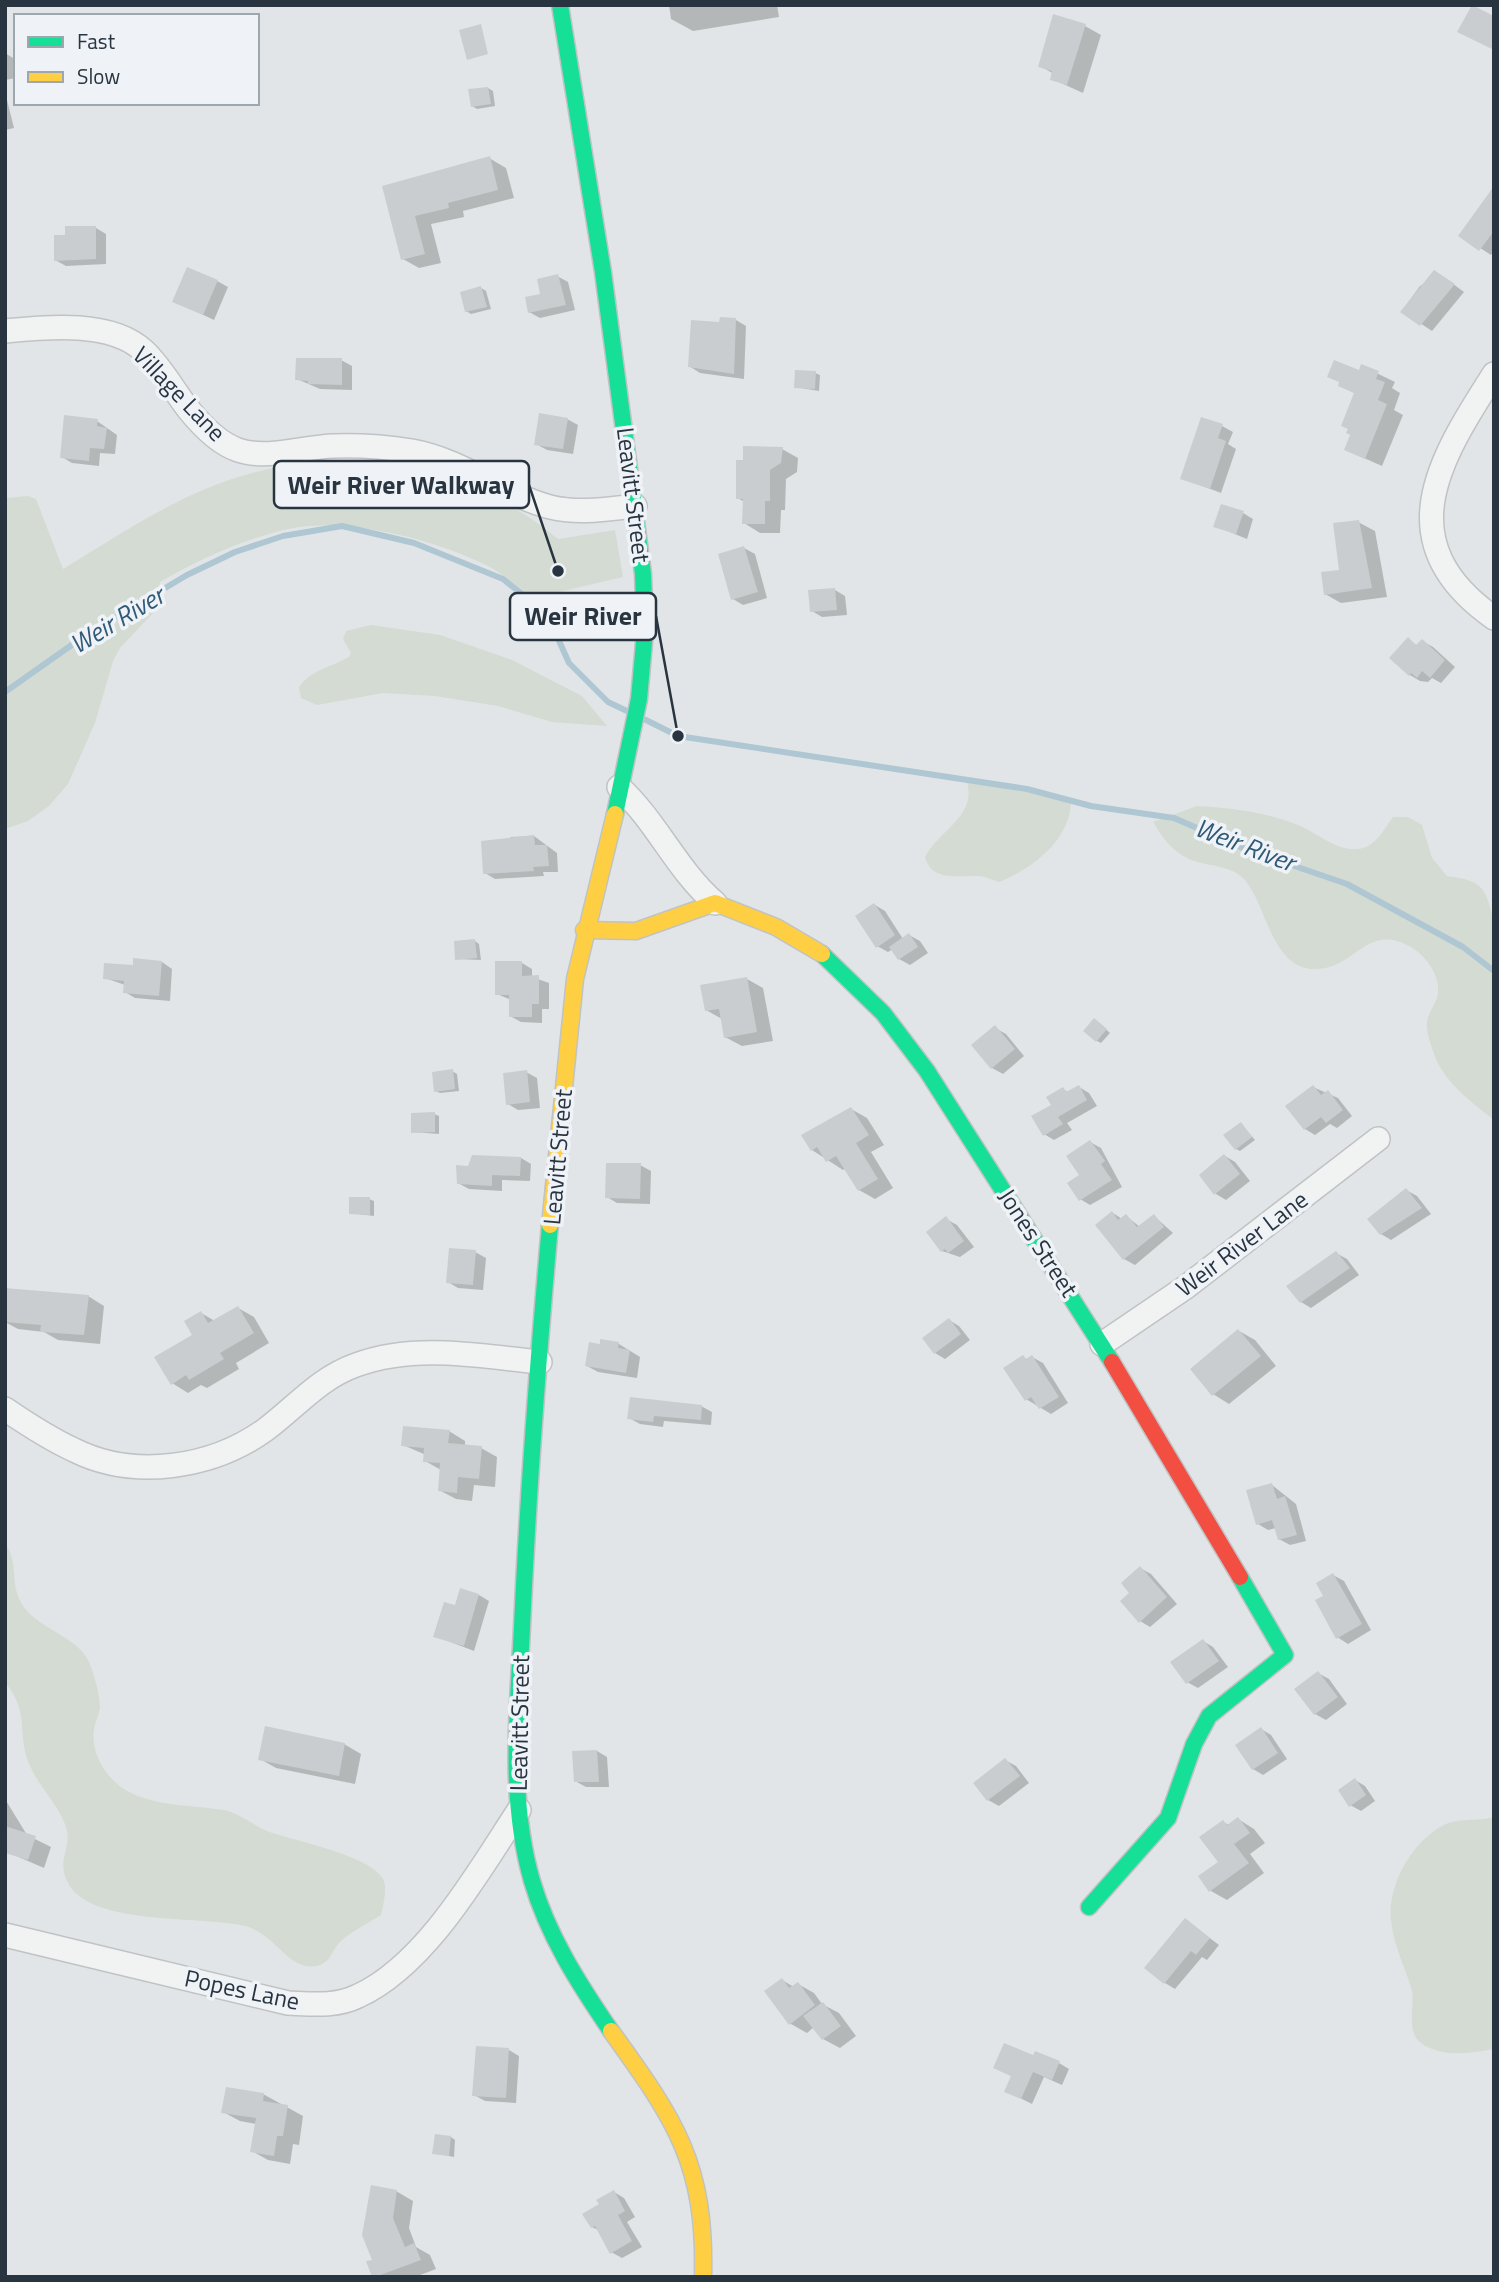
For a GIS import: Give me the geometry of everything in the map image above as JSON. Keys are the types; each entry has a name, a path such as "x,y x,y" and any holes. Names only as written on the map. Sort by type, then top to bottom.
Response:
{"street":[{"name":"Leavitt Street","path":"560,5 597,227 645,588 642,675 627,757 584,930 565,1073 524,1570 518,1750 519,1810 538,1901 551,1934 609,2028 645,2077 684,2146 701,2201 703,2277"},
{"name":"Village Lane","path":"5,331 80,330 120,337 141,348 157,364 201,424 237,450 252,453 372,446 414,452 454,463 530,500 551,507 585,511 635,506"},
{"path":"1494,374 1442,465 1433,489 1430,512 1434,541 1445,567 1460,589 1494,618"},
{"name":"Jones Street","path":"619,787 642,808 691,883 715,903 759,920 814,948 840,969 875,1006 966,1131 1102,1343 1285,1655 1209,1716 1194,1744 1168,1818 1089,1907"},
{"path":"584,930 610,935 634,933 715,903"},
{"name":"Weir River Lane","path":"1102,1343 1186,1287 1378,1139"},
{"path":"5,1409 75,1451 98,1460 140,1468 170,1466 238,1447 333,1376 375,1359 440,1352 540,1362"},
{"name":"Popes Lane","path":"5,1935 288,2003 336,2002 356,1997 383,1982 409,1959 459,1902 519,1810"}],"shaded area":[{"path":"350,461 406,468 461,483 512,507 558,539 615,530 623,577 529,599 494,569 442,547 388,532 333,526 307,526 284,530 220,552 160,582 155,611 120,648 113,661 95,723 68,784 49,806 28,821 5,829 5,498 28,496 36,499 63,569 166,508 232,479 268,469 307,463"},
{"path":"371,625 440,635 512,660 582,696 607,726 552,722 498,706 435,696 383,693 317,705 301,698 299,687 304,681 322,669 349,657 351,653 343,639 346,631"},
{"path":"967,782 1022,787 1071,799 1070,813 1058,839 1049,850 1012,876 999,882 981,876 939,874 928,865 925,857 962,814 969,794"},
{"path":"1197,806 1235,809 1274,817 1350,849 1369,845 1393,817 1408,817 1422,825 1432,858 1447,876 1469,880 1481,888 1494,922 1494,1120 1459,1090 1438,1064 1430,1043 1427,1022 1437,998 1438,983 1427,961 1409,946 1395,940 1371,943 1330,967 1302,967 1289,959 1272,934 1252,890 1244,879 1225,868 1196,862 1183,856 1168,843 1153,822"},
{"path":"5,1544 10,1551 15,1585 21,1603 35,1619 77,1647 89,1662 100,1703 93,1739 102,1767 115,1782 142,1798 230,1812 267,1831 363,1863 383,1879 385,1897 381,1915 341,1941 325,1962 306,1966 297,1963 256,1930 245,1926 120,1913 97,1906 79,1896 64,1874 68,1837 64,1821 28,1761 18,1703 5,1682"},
{"path":"1494,1817 1494,2049 1447,2053 1421,2043 1413,2031 1411,1987 1392,1929 1393,1893 1404,1866 1431,1833 1454,1821"}],"building":[{"path":"1472,5 1494,16 1494,50 1457,32"},
{"path":"1053,14 1086,24 1067,85 1050,80 1052,71 1038,67"},
{"path":"481,24 488,54 467,60 459,30"},
{"path":"488,87 491,104 471,107 468,89"},
{"path":"490,156 498,190 448,203 449,208 415,216 425,254 401,260 382,186"},
{"path":"1494,186 1494,231 1479,251 1458,236"},
{"path":"65,226 96,226 96,259 54,261 54,235 65,235"},
{"path":"187,267 218,280 203,315 172,302"},
{"path":"1434,270 1455,284 1420,326 1400,312"},
{"path":"558,274 566,305 528,313 525,297 540,294 537,279"},
{"path":"481,286 487,307 465,312 460,292"},
{"path":"720,317 736,318 734,374 688,367 691,320 719,322"},
{"path":"296,358 342,358 342,385 308,384 308,381 295,380"},
{"path":"1334,360 1359,370 1361,364 1379,371 1376,379 1385,382 1378,400 1387,404 1365,459 1344,450 1350,435 1346,433 1348,429 1341,426 1354,393 1338,386 1339,382 1327,377"},
{"path":"795,370 816,371 815,389 794,388"},
{"path":"539,413 568,418 563,449 534,445"},
{"path":"64,415 98,419 97,426 107,428 104,449 90,448 89,461 60,458"},
{"path":"1201,417 1223,424 1218,438 1226,441 1210,489 1180,479"},
{"path":"743,446 783,447 781,463 770,470 770,501 765,501 765,524 742,524 743,499 736,499 736,460 743,460"},
{"path":"1221,504 1244,511 1236,534 1213,527"},
{"path":"1359,520 1372,588 1324,595 1321,572 1339,570 1333,523"},
{"path":"744,546 758,592 731,600 718,554"},
{"path":"835,588 837,610 810,612 808,590"},
{"path":"1408,637 1416,645 1422,639 1445,660 1430,678 1422,671 1417,678 1411,673 1409,676 1389,658"},
{"path":"534,835 535,845 547,845 549,866 533,867 534,871 483,874 481,841"},
{"path":"874,903 895,935 876,948 855,916"},
{"path":"909,933 918,947 898,960 889,947"},
{"path":"475,939 477,958 455,960 454,941"},
{"path":"133,958 162,961 159,996 123,993 124,981 103,979 104,963 133,965"},
{"path":"495,961 522,961 522,976 539,975 539,1004 532,1004 532,1017 509,1017 509,995 495,995"},
{"path":"747,977 757,1032 724,1038 719,1009 705,1011 700,985"},
{"path":"1094,1018 1107,1029 1096,1042 1083,1031"},
{"path":"995,1025 1015,1049 991,1069 971,1045"},
{"path":"453,1069 455,1089 434,1092 432,1072"},
{"path":"527,1070 530,1102 506,1105 503,1073"},
{"path":"1079,1085 1087,1100 1058,1117 1063,1124 1043,1136 1031,1116 1051,1105 1046,1097 1063,1087 1066,1092"},
{"path":"1313,1085 1321,1095 1328,1090 1343,1110 1326,1123 1321,1117 1304,1130 1285,1106"},
{"path":"851,1107 869,1135 856,1143 878,1179 858,1191 836,1156 826,1162 817,1147 811,1151 801,1135"},
{"path":"435,1112 435,1132 411,1133 411,1113"},
{"path":"1241,1122 1252,1137 1235,1150 1223,1135"},
{"path":"1090,1140 1105,1161 1101,1164 1112,1180 1079,1201 1067,1183 1079,1175 1066,1156"},
{"path":"1224,1154 1240,1174 1214,1195 1199,1175"},
{"path":"472,1155 521,1157 520,1176 492,1175 492,1186 457,1184 456,1165 468,1166"},
{"path":"606,1163 641,1163 640,1199 605,1198"},
{"path":"1406,1188 1422,1208 1380,1235 1367,1219"},
{"path":"349,1197 370,1197 370,1215 349,1214"},
{"path":"1112,1211 1118,1220 1126,1214 1137,1227 1154,1214 1164,1227 1123,1260 1095,1225"},
{"path":"946,1216 964,1241 948,1253 945,1249 941,1252 926,1232"},
{"path":"449,1248 476,1250 473,1285 446,1283"},
{"path":"1336,1251 1350,1268 1300,1303 1286,1286"},
{"path":"5,1288 89,1295 84,1335 40,1332 41,1325 5,1322"},
{"path":"238,1306 254,1333 220,1353 224,1359 189,1380 186,1375 171,1385 154,1357 192,1335 184,1321 201,1311 208,1323"},
{"path":"949,1318 961,1334 934,1354 922,1338"},
{"path":"1238,1329 1261,1356 1212,1396 1190,1369"},
{"path":"600,1339 619,1342 618,1348 630,1350 626,1373 585,1366 589,1342 600,1344"},
{"path":"1023,1355 1026,1359 1032,1355 1059,1397 1039,1409 1031,1397 1025,1401 1003,1368"},
{"path":"630,1397 702,1405 701,1420 654,1416 653,1422 627,1419"},
{"path":"403,1426 450,1430 448,1443 482,1446 479,1479 458,1477 457,1493 438,1491 440,1463 423,1462 424,1448 401,1446"},
{"path":"1272,1483 1277,1499 1285,1496 1297,1535 1278,1540 1272,1520 1256,1525 1246,1490"},
{"path":"1140,1566 1167,1597 1139,1623 1120,1601 1129,1593 1121,1583"},
{"path":"1333,1573 1362,1624 1336,1639 1315,1600 1323,1596 1316,1583"},
{"path":"460,1588 479,1594 464,1646 433,1637 444,1602 455,1605"},
{"path":"1203,1639 1219,1661 1186,1684 1170,1662"},
{"path":"1318,1671 1338,1697 1314,1715 1294,1689"},
{"path":"265,1726 345,1743 339,1776 258,1760"},
{"path":"1261,1727 1278,1753 1252,1770 1235,1745"},
{"path":"597,1750 599,1782 574,1782 572,1751"},
{"path":"1005,1758 1020,1776 987,1801 973,1783"},
{"path":"1355,1778 1366,1795 1349,1807 1338,1790"},
{"path":"1238,1817 1250,1833 1234,1844 1249,1863 1209,1892 1198,1876 1218,1862 1199,1837 1223,1820 1227,1825"},
{"path":"5,1826 36,1836 28,1860 5,1853"},
{"path":"1185,1918 1210,1938 1196,1955 1191,1951 1164,1984 1144,1968"},
{"path":"782,1978 789,1988 798,1982 815,2005 789,2025 764,1991"},
{"path":"823,2002 841,2026 822,2040 803,2016"},
{"path":"1004,2043 1033,2055 1035,2051 1060,2061 1052,2080 1033,2072 1021,2099 1004,2092 1011,2076 993,2068"},
{"path":"476,2046 509,2048 506,2098 472,2096"},
{"path":"226,2087 264,2093 263,2101 288,2105 283,2136 277,2136 274,2156 250,2152 256,2118 221,2113"},
{"path":"435,2134 451,2136 449,2156 432,2154"},
{"path":"371,2185 397,2190 393,2218 405,2247 414,2243 421,2260 375,2277 372,2277 366,2261 372,2260 362,2235"},
{"path":"614,2190 625,2211 618,2215 632,2241 610,2254 595,2226 591,2228 582,2214 599,2204 596,2200"}],"waterway":[{"name":"Weir River","path":"5,692 83,637 187,575 235,552 283,536 342,526 414,543 503,579 547,614 569,663 608,702 627,711"},
{"name":"Weir River","path":"646,720 678,736 1027,789 1091,806 1174,818 1245,849 1347,884 1463,947 1494,971"}],"traffic: fast":[{"path":"560,5 603,272 643,574 645,631 639,699 615,814"},
{"path":"822,954 883,1013 927,1071 1112,1362"},
{"path":"550,1225 527,1526 517,1723 517,1787 525,1850 539,1901 566,1959 611,2031"},
{"path":"1089,1907 1168,1818 1194,1744 1209,1716 1285,1655 1240,1577"}],"traffic: slow":[{"path":"550,1225 575,979 615,814"},
{"path":"584,930 636,931 715,903 776,927 822,954"},
{"path":"611,2031 653,2091 682,2145 699,2203 703,2237 703,2277"}],"traffic: jam":[{"path":"1112,1362 1240,1577"}],"place":[{"name":"Weir River Walkway","path":"558,571"},
{"name":"Weir River","path":"678,736"}]}
